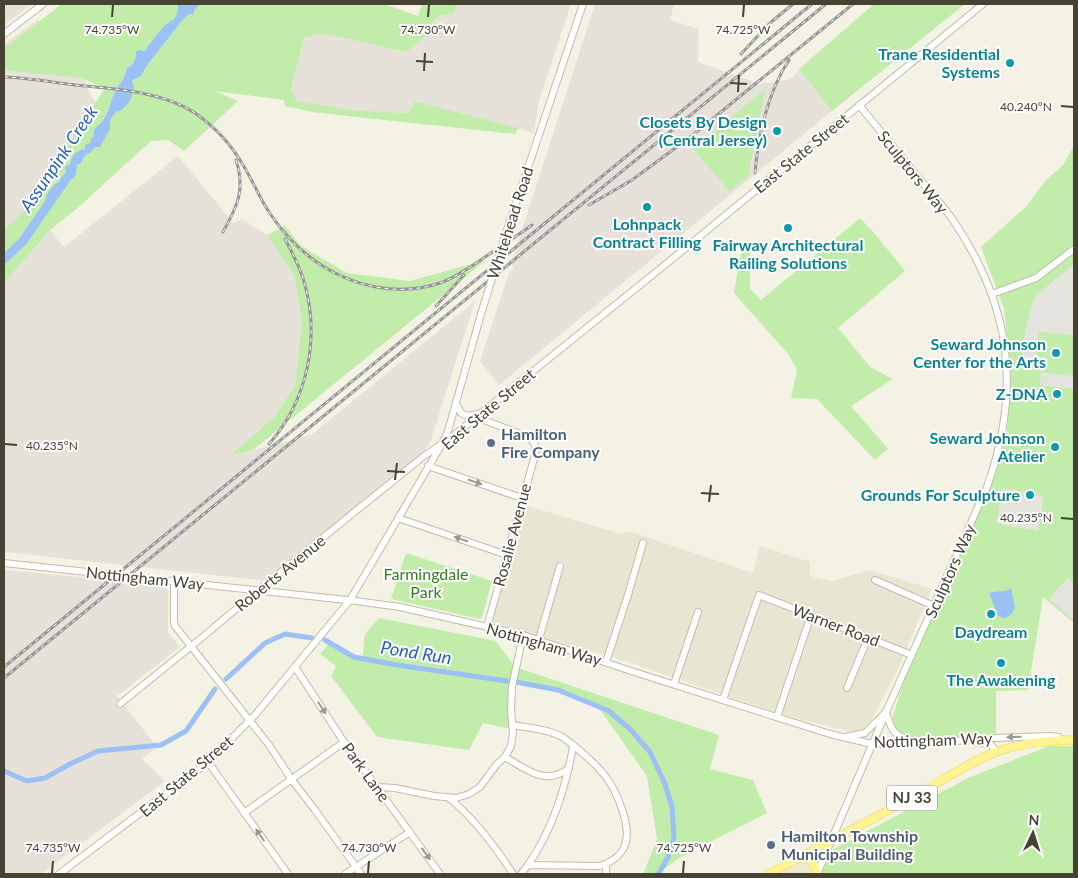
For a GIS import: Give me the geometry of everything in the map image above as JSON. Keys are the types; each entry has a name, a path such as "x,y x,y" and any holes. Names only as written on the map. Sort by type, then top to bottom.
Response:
{"main road":[{"name":"Nottingham Way","path":"1062,740 1074,740"},
{"name":"NJ 33","path":"768,874 997,752 1030,744 1062,740"},
{"path":"802,856 810,860 815,866 817,874"}],"street":[{"path":"4,34 44,4"},
{"name":"Whitehead Road","path":"442,444 448,431 507,230 583,4"},
{"name":"East State Street","path":"59,874 208,762 250,720 350,600 442,444 659,270 983,4"},
{"name":"Sculptors Way","path":"817,874 886,712 987,487 1003,433 1006,405 1007,372 1003,334 992,294 982,269 952,218 859,106"},
{"path":"992,294 1036,278 1074,249"},
{"path":"456,404 461,413 467,416 479,415"},
{"name":"Rosalie Avenue","path":"479,415 528,437 534,443 536,451 487,627"},
{"name":"Roberts Avenue","path":"120,704 379,492 442,444"},
{"path":"428,466 522,498"},
{"path":"398,518 507,555"},
{"path":"606,662 643,543"},
{"name":"Nottingham Way","path":"4,563 400,607 538,639 777,717 872,744 1050,736 1059,737 1062,740"},
{"path":"538,639 560,566"},
{"path":"875,580 934,606"},
{"path":"174,581 175,626 269,745 292,780 361,874"},
{"name":"Warner Road","path":"723,700 759,595 912,655"},
{"path":"674,684 698,612"},
{"path":"777,717 811,616"},
{"path":"377,787 395,788 449,798 462,797 480,787 497,764 505,757 511,746 512,687 523,635"},
{"path":"847,688 868,638"},
{"name":"Park Lane","path":"295,667 344,742 440,874"},
{"path":"843,737 865,732 886,712 895,734 910,743"},
{"path":"512,725 551,732 564,738 574,746 607,778 617,796 624,816 625,845 618,855 606,864 593,867 528,865"},
{"path":"955,741 990,744 997,752"},
{"path":"244,813 344,742"},
{"path":"522,874 553,820 563,792 574,746"},
{"path":"505,757 542,776 554,776 570,767"},
{"path":"208,762 288,874"},
{"path":"449,798 476,823 513,874"},
{"path":"345,874 410,832"},
{"path":"606,864 606,874"}],"shaded area":[{"path":"4,4 32,4 4,25"},
{"path":"457,4 571,4 539,101 534,133 415,101 408,113 350,110 297,101 291,90 304,37 316,34 335,36 405,52 424,37 434,20 441,15 454,13"},
{"path":"595,4 674,4 670,20 699,29 698,62 760,84 791,79 799,69 832,111 499,385 480,361 509,273 514,269 511,264"},
{"path":"38,20 82,74 96,102 30,205 4,230 4,44"},
{"path":"178,156 233,223 242,219 267,235 294,275 302,322 295,385 275,416 231,456 311,435 475,301 431,440 418,461 268,581 4,552 4,283 50,230 64,247"},
{"path":"1074,264 1074,335 1039,332 1034,370 1021,368 1025,332 1035,296"},
{"path":"1041,372 1074,376 1074,389 1040,385"},
{"path":"1003,488 1044,496 1038,531 996,523"},
{"path":"524,505 618,533 632,532 753,573 760,546 810,562 810,576 831,581 870,570 932,589 897,671 871,721 858,733 843,730 774,712 625,661 492,623"},
{"path":"4,570 168,585 168,632 180,647 117,696 157,747 142,759 165,781 41,874 4,874"},
{"path":"1067,578 1074,584 1074,621 1049,599"},
{"path":"806,860 812,868 810,874 774,874"}],"green space":[{"path":"62,4 180,4 178,5 174,20 164,26 145,51 136,52 134,62 127,68 106,116 94,129 91,141 68,167 57,189 66,185 76,175 77,165 80,164 86,154 90,153 116,112 132,80 141,76 148,64 181,22 189,14 193,15 195,9 200,4 384,4 418,16 422,4 457,4 454,13 441,15 435,20 424,37 405,52 335,36 316,34 304,37 291,90 297,101 350,110 408,113 415,101 518,128 515,134 312,112 285,106 284,100 215,91 238,101 184,151 168,140 151,141 81,205 50,230 4,283 4,230 30,205 105,88 81,78 4,70 4,48"},
{"path":"874,4 965,4 832,111 799,69"},
{"path":"765,89 748,177 729,191 693,149"},
{"name":"Grounds For Sculpture","path":"1074,146 1074,623 1043,597 1028,690 996,691 996,736 905,736 898,732 892,720 902,686 996,472 1007,431 1011,377 1004,309 981,247 1027,206 1045,181 1063,165"},
{"path":"860,218 905,271 838,328 870,367 893,379 851,406 888,449 875,460 817,399 791,398 797,370 789,355 734,293 741,253 750,242 750,289 761,300"},
{"path":"285,226 301,246 347,273 410,281 486,260 253,450 230,456 275,416 295,385 302,322 294,275 267,235"},
{"name":"Farmingdale Park","path":"406,553 492,581 482,618 391,599"},
{"path":"379,618 496,641 515,667 719,735 710,769 753,780 767,813 681,857 657,874 640,874 644,872 657,839 647,776 599,708 553,688 512,684 511,729 483,723 469,750 377,737 331,676 336,666 320,654 330,642 362,660 365,634"},
{"path":"1049,746 1074,746 1074,874 815,874 824,854 968,778"}],"water":[{"path":"180,4 200,4 195,9 193,15 189,14 181,22 148,64 141,76 132,80 134,88 130,101 122,110 116,112 110,120 110,129 100,147 95,147 90,153 86,154 80,164 77,165 76,175 66,185 57,189 48,200 47,194 53,186 60,182 66,171 65,167 70,164 75,154 85,149 85,145 90,143 94,129 106,116 127,68 134,62 136,52 139,50 145,51 164,26 174,19"},
{"path":"1011,588 1015,607 1012,614 1003,618 998,616 989,593"}],"waterway":[{"name":"Assunpink Creek","path":"4,259 23,241 66,179"},
{"name":"Pond Run","path":"226,679 265,643 285,634 312,638"},
{"name":"Pond Run","path":"325,640 354,657 507,681"},
{"name":"Pond Run","path":"516,682 558,690 609,711 631,730 650,752 665,784 672,807 674,837 668,857 657,874"},
{"name":"Pond Run","path":"4,771 27,781 45,778 98,751 161,745 186,731 215,689"}],"railway":[{"path":"741,54 770,23 793,4"},
{"path":"4,667 812,4"},
{"path":"4,678 826,4"},
{"path":"589,205 632,180 689,138 853,4"},
{"path":"755,173 765,115 775,86 789,60"},
{"path":"4,77 137,92 168,100 195,113 216,130 228,143 247,171 267,209 292,241 316,262 359,283 392,289 416,288 440,283 469,268 532,225"},
{"path":"223,232 236,206 240,189 239,170 236,160"},
{"path":"269,444 293,409 307,369 310,348 311,327 305,285 299,267 285,239"},
{"path":"436,306 464,275"}],"place":[{"name":"Trane Residential Systems","path":"1010,63"},
{"name":"Closets By Design (Central Jersey)","path":"777,131"},
{"name":"Lohnpack Contract Filling","path":"647,207"},
{"name":"Fairway Architectural Railing Solutions","path":"788,228"},
{"name":"Seward Johnson Center for the Arts","path":"1056,353"},
{"name":"Z-DNA","path":"1057,394"},
{"name":"Hamilton Fire Company","path":"491,443"},
{"name":"Seward Johnson Atelier","path":"1055,447"},
{"name":"Grounds For Sculpture","path":"1030,495"},
{"name":"Daydream","path":"991,614"},
{"name":"The Awakening","path":"1001,663"},
{"name":"Hamilton Township Municipal Building","path":"771,845"}]}
